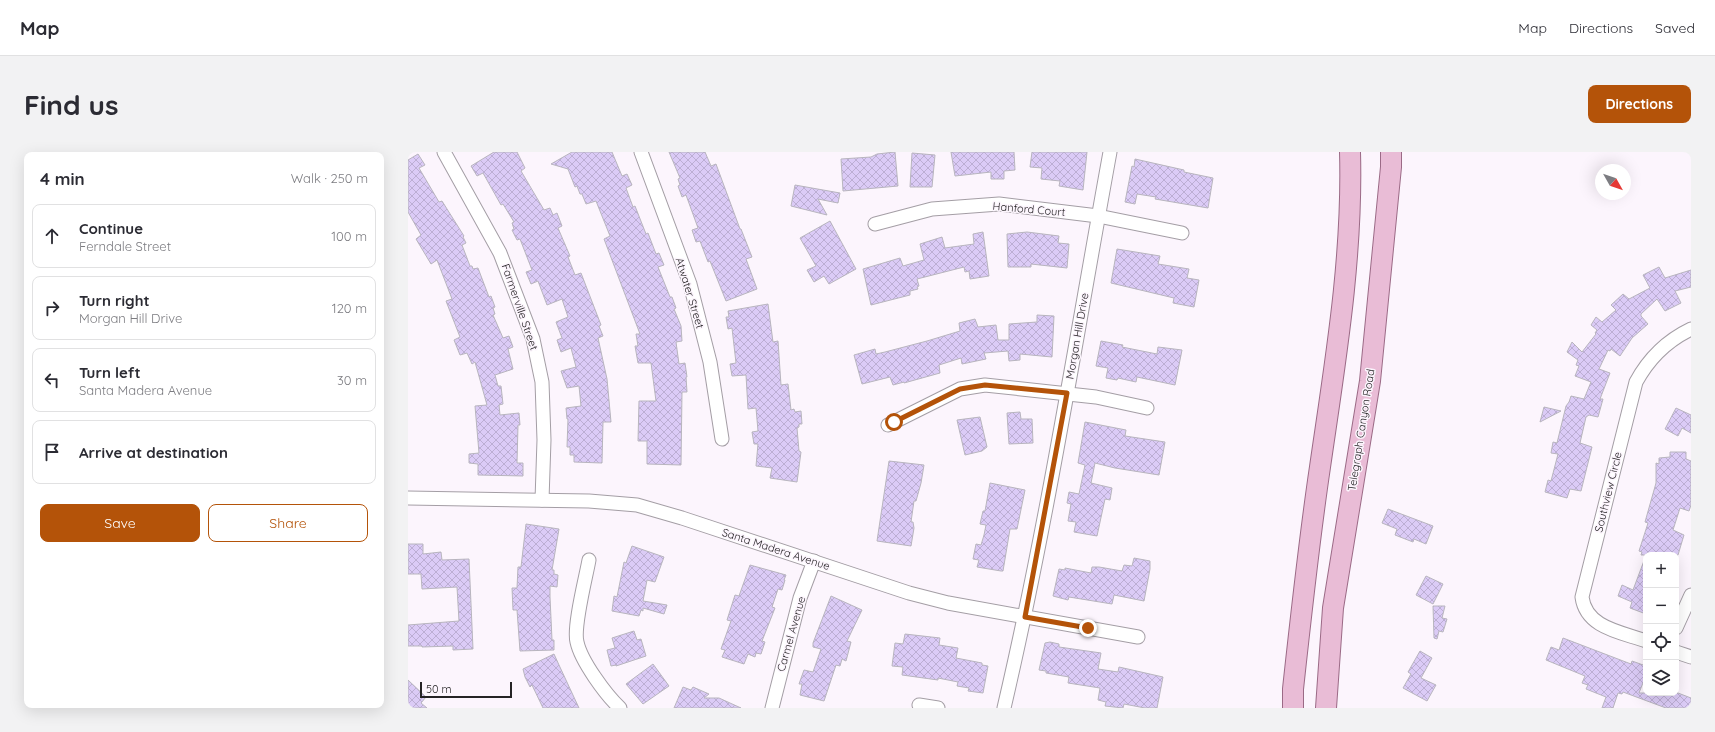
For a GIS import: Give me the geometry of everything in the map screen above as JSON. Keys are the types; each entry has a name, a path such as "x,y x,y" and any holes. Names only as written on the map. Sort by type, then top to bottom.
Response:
{"main road":[{"path":"1293,708 1293,689 1306,561 1341,327 1351,188 1350,152"},
{"name":"Telegraph Canyon Road","path":"1326,708 1334,608 1370,380 1391,152"}],"street":[{"name":"Farmerville Street","path":"444,152 500,253 533,339 542,382 544,440 542,500"},
{"name":"Atwater Street","path":"641,152 691,288 710,362 722,439"},
{"name":"Morgan Hill Drive","path":"1004,708 1025,617 1110,152"},
{"name":"Hanford Court","path":"875,224 932,209 999,204 1098,216 1182,233"},
{"name":"Southview Circle","path":"1643,640 1597,624 1587,614 1582,597 1636,382 1643,370 1660,349 1691,329"},
{"path":"888,425 960,389 985,385 1067,393 1147,408"},
{"name":"Santa Madera Avenue","path":"408,498 589,501 637,505 682,518 909,593 1025,617 1138,637"},
{"path":"589,560 576,641 590,670 620,708"},
{"name":"Carmel Avenue","path":"772,708 800,598 814,561"},
{"path":"1678,624 1691,595"},
{"path":"1679,653 1691,657"},
{"path":"919,705 938,708"}],"building":[{"path":"494,152 517,152 525,168 521,171 544,210 550,208 553,215 557,213 562,226 558,228 570,256 568,257 575,275 581,273 601,325 599,326 603,336 598,338 607,379 611,422 603,422 602,463 574,462 574,455 570,455 570,447 567,447 568,419 566,408 581,406 579,386 567,388 561,371 576,367 571,348 561,352 557,340 562,338 556,322 568,317 562,299 547,305 538,281 531,284 526,272 532,270 520,239 517,240 512,230 514,229 512,223 514,222 503,204 501,205 483,173 477,176 471,166"},
{"path":"572,152 612,152 622,176 627,174 632,185 626,188 633,207 635,206 646,234 648,233 656,254 659,253 664,265 658,267 670,297 672,297 676,308 674,309 681,326 682,341 676,342 679,364 685,363 687,377 687,392 682,392 681,465 647,464 647,441 638,441 639,401 656,401 651,363 638,363 635,346 638,346 636,334 640,334 604,239 610,236 596,201 586,204 577,186 575,187 568,169 551,164"},
{"path":"669,152 705,152 711,166 716,164 752,257 746,259 757,289 726,301 710,261 708,262 700,241 696,242 692,230 698,228 686,195 682,197 678,186 680,185 678,179 680,178"},
{"path":"895,152 898,186 843,191 841,159 871,157 877,154"},
{"path":"951,152 1014,152 1015,170 1004,171 1004,179 991,179 991,172 955,176"},
{"path":"1032,152 1087,152 1083,190 1059,186 1060,181 1041,179 1042,168 1030,167"},
{"path":"912,153 935,155 932,187 910,187"},
{"path":"418,154 425,165 419,168 439,202 442,201 464,236 463,237 466,243 462,245 470,266 472,266 473,269 478,268 489,297 491,296 495,307 493,308 495,314 493,315 503,338 509,336 513,347 508,349 513,369 495,375 498,386 501,386 503,404 499,405 500,415 519,413 520,425 518,425 517,463 523,463 523,476 478,475 478,464 469,463 469,454 479,453 475,406 487,405 475,362 472,364 467,353 460,355 454,340 460,337 446,301 452,299 437,260 431,264 416,239 421,235 408,212 408,160"},
{"path":"1135,159 1213,178 1208,208 1155,199 1156,197 1137,194 1135,204 1125,202 1132,166 1134,167"},
{"path":"795,185 840,193 838,203 818,199 827,215 791,206"},
{"path":"830,221 856,269 829,284 824,276 814,282 807,270 816,266 800,238"},
{"path":"983,232 989,276 970,279 969,271 965,272 964,267 917,279 919,286 917,287 918,289 910,291 910,295 871,305 863,269 900,258 903,266 924,260 920,244 942,237 945,248 974,244 973,234"},
{"path":"1027,232 1059,236 1058,243 1069,244 1067,268 1031,264 1031,267 1008,267 1007,234"},
{"path":"1117,249 1160,256 1158,264 1189,269 1187,278 1199,280 1194,307 1173,303 1174,298 1111,283"},
{"path":"1659,267 1665,278 1691,270 1691,287 1675,291 1681,303 1665,311 1657,299 1641,314 1648,324 1632,338 1620,356 1611,349 1610,351 1608,350 1599,369 1610,373 1600,399 1603,399 1598,417 1589,415 1586,417 1580,443 1592,447 1581,491 1570,489 1567,498 1545,492 1548,480 1551,481 1558,454 1551,453 1553,442 1557,443 1566,406 1571,396 1584,399 1591,382 1575,376 1579,366 1576,365 1578,360 1567,352 1572,342 1582,352 1596,334 1595,333 1597,330 1591,325 1596,317 1602,322 1616,310 1611,305 1623,294 1629,299 1650,288 1643,275"},
{"path":"768,304 773,342 778,341 781,385 788,384 791,410 794,409 795,412 801,411 802,424 799,424 799,427 797,428 799,451 801,452 797,482 770,478 772,468 756,466 758,444 754,444 752,432 758,431 756,408 748,409 746,375 732,376 730,364 736,363 732,328 728,329 726,317 729,317 728,311"},
{"path":"1037,315 1054,316 1052,357 1020,354 1020,360 1009,361 1008,351 984,353 986,359 962,364 961,358 939,365 940,373 904,383 893,385 890,377 862,384 854,355 875,349 876,354 927,341 960,331 959,323 975,319 978,327 996,325 998,340 1009,340 1009,324 1037,322"},
{"path":"1101,341 1157,354 1158,347 1182,350 1175,385 1137,377 1136,382 1118,378 1117,380 1106,378 1108,368 1096,366"},
{"path":"1544,407 1561,411 1540,422"},
{"path":"1676,408 1691,415 1691,433 1682,428 1678,436 1665,429"},
{"path":"1020,412 1021,419 1032,419 1033,443 1009,444 1007,413"},
{"path":"980,417 987,447 982,451 965,455 957,420"},
{"path":"1085,422 1126,430 1125,436 1165,442 1159,475 1115,468 1095,463 1091,483 1112,488 1110,500 1105,499 1097,536 1074,532 1076,522 1068,521 1071,504 1067,503 1069,492 1079,494 1085,465 1078,463"},
{"path":"1670,452 1686,452 1686,459 1691,461 1691,505 1689,511 1680,508 1673,530 1684,535 1679,552 1643,552 1643,555 1641,555 1642,552 1639,551 1648,523 1645,522 1656,483 1656,463 1659,464 1659,458 1670,457"},
{"path":"889,461 924,465 916,501 914,501 911,522 913,522 914,528 911,546 877,541"},
{"path":"990,483 1025,490 1017,529 1010,529 1003,571 977,567 979,560 973,559 976,544 981,545 984,535 986,525 980,524 983,511 985,511"},
{"path":"1388,509 1433,526 1426,544 1414,539 1413,542 1395,535 1397,529 1382,523"},
{"path":"526,524 559,529 552,570 554,570 554,574 558,575 557,587 550,586 552,640 554,640 554,650 520,651 517,610 513,610 512,588 517,588 518,567 521,567"},
{"path":"408,544 423,544 423,554 441,552 442,560 469,559 473,649 453,650 453,646 408,646 408,625 459,621 457,587 422,589 421,574 408,574"},
{"path":"632,546 664,557 655,582 647,580 643,601 667,605 664,614 643,608 643,611 641,610 639,616 612,611 614,596 617,597 624,562 626,563"},
{"path":"1134,558 1150,561 1144,601 1114,595 1112,604 1069,597 1068,600 1053,596 1059,569 1065,570 1065,568 1091,573 1092,567 1099,567 1122,571 1124,565 1132,566"},
{"path":"1643,563 1643,613 1630,608 1632,602 1618,596 1622,585 1633,590"},
{"path":"750,565 786,575 782,590 778,589 772,607 775,608 762,641 765,642 761,654 756,653 755,657 748,654 744,664 722,657 725,650 721,649 731,621 727,620 735,595 739,596"},
{"path":"1426,576 1443,584 1433,604 1416,595"},
{"path":"831,596 862,610 847,641 851,642 846,661 842,659 840,666 836,665 824,701 800,695 802,684 799,684 804,670 813,672 821,649 813,647 813,643"},
{"path":"1433,606 1445,606 1442,618 1447,619 1443,632 1439,631 1437,639 1434,638"},
{"path":"634,631 637,640 641,639 646,656 616,666 611,666 607,650 615,648 612,638"},
{"path":"905,634 940,638 939,645 958,648 956,658 982,663 982,665 988,666 983,693 968,691 969,688 957,686 958,682 938,678 938,680 902,675 903,667 892,666 895,643 903,644"},
{"path":"1563,638 1631,664 1632,661 1643,665 1643,683 1639,693 1643,693 1643,696 1679,696 1679,693 1691,698 1691,708 1666,708 1623,692 1622,694 1618,693 1613,708 1602,708 1606,697 1586,689 1588,685 1582,683 1585,676 1546,660 1551,647 1559,650"},
{"path":"1050,642 1059,644 1059,647 1101,653 1098,669 1118,672 1119,667 1163,677 1157,708 1145,708 1124,704 1123,708 1105,706 1106,702 1098,700 1100,688 1068,683 1069,677 1046,673 1046,671 1039,670 1045,643"},
{"path":"1420,651 1432,658 1421,678 1436,685 1427,701 1403,688 1411,674 1408,672"},
{"path":"554,654 579,708 543,708 532,685 530,687 525,677 523,669"},
{"path":"653,664 669,686 643,704 626,684"},
{"path":"408,680 426,697 421,703 427,708 408,708"},
{"path":"683,687 691,690 693,687 709,694 704,698 719,698 741,708 674,708"}],"route":[{"path":"894,422 960,389 985,385 1067,393 1025,617 1088,628"}]}
